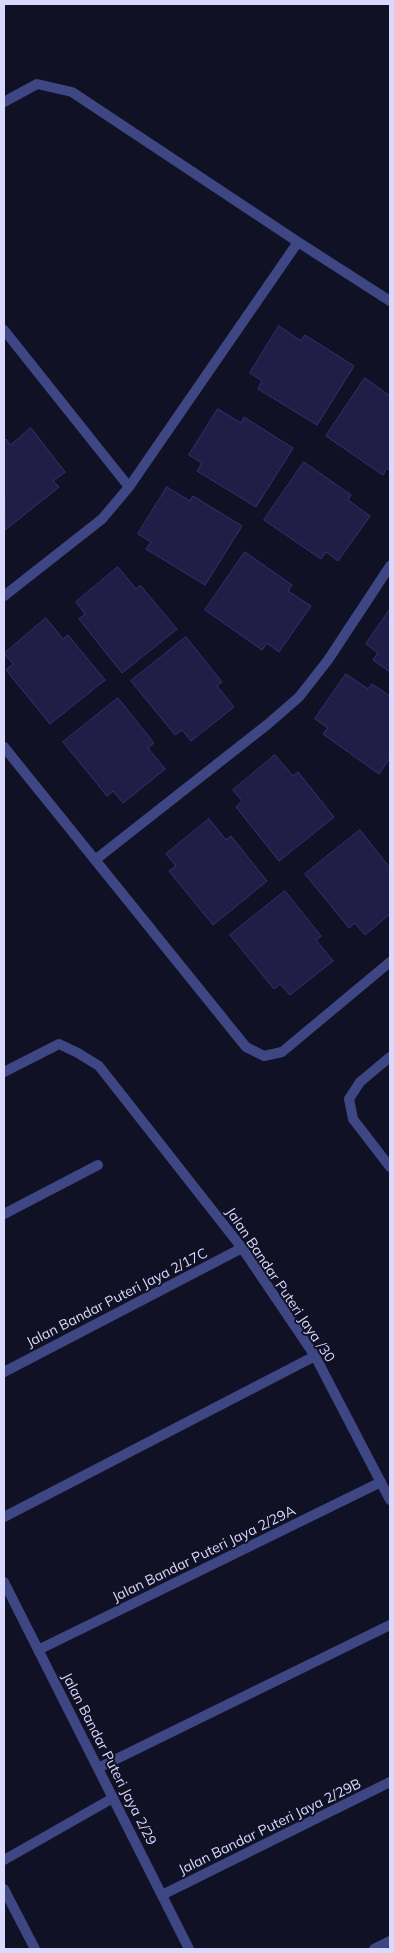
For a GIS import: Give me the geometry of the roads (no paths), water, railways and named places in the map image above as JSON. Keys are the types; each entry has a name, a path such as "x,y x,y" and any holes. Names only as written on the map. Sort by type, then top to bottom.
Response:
{"street":[{"path":"4,102 37,84 72,92 390,301"},
{"path":"4,596 102,519 129,487 298,242"},
{"path":"4,330 129,487"},
{"path":"95,860 299,698 328,660 390,566"},
{"path":"4,747 246,1047 264,1056 282,1052 390,962"},
{"name":"Jalan Bandar Puteri Jaya /30","path":"4,1072 59,1044 99,1066 242,1248 315,1356 390,1500"},
{"path":"390,1057 360,1082 349,1098 353,1119 390,1167"},
{"path":"4,1214 98,1165"},
{"name":"Jalan Bandar Puteri Jaya 2/17C","path":"4,1372 242,1248"},
{"path":"4,1517 315,1356"},
{"name":"Jalan Bandar Puteri Jaya 2/29A","path":"38,1650 381,1482"},
{"name":"Jalan Bandar Puteri Jaya 2/29","path":"4,1582 189,1949"},
{"path":"98,1768 390,1625"},
{"name":"Jalan Bandar Puteri Jaya 2/29B","path":"162,1895 390,1782"},
{"path":"4,1860 113,1798"},
{"path":"4,1889 35,1949"},
{"path":"374,1949 390,1941"}]}
